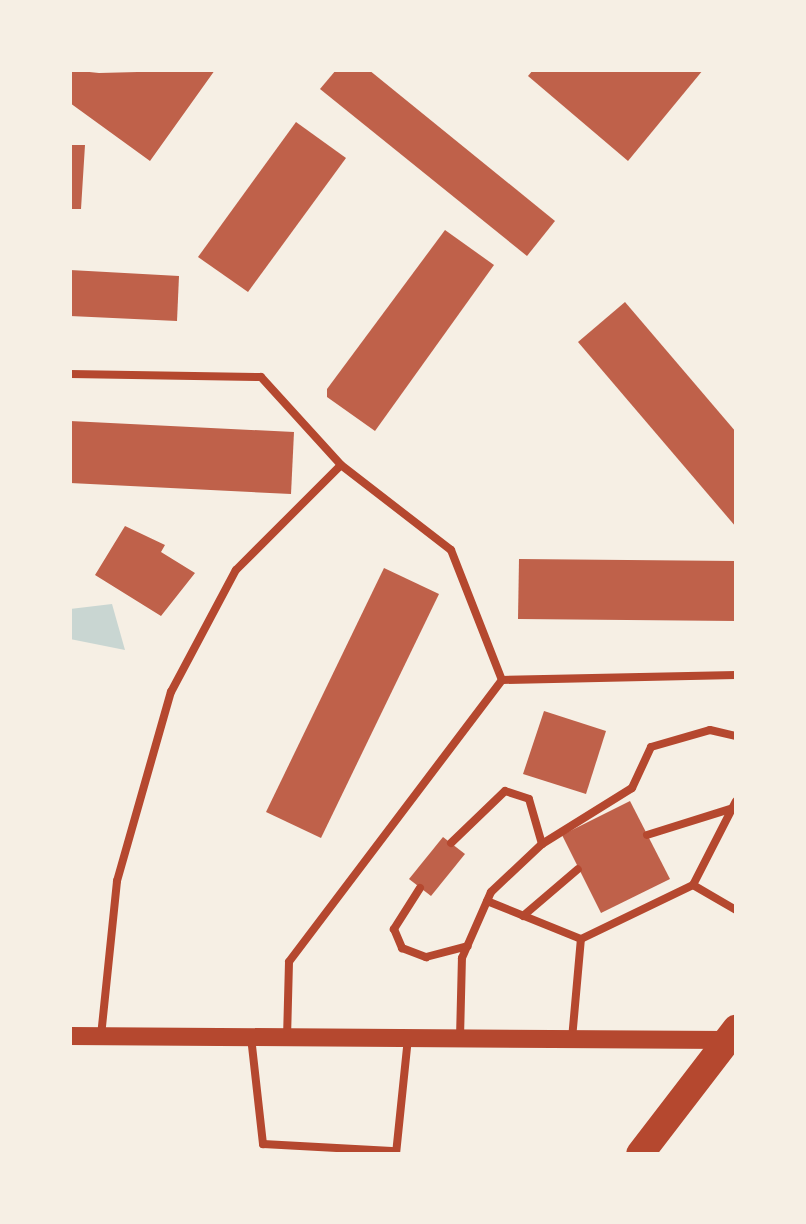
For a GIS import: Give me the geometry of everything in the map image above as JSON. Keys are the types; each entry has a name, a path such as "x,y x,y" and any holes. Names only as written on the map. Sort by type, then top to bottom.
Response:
{"highway":[{"path":"640,1154 732,1034"}],"street":[{"path":"70,1036 572,1039 732,1034"}],"lane":[{"path":"70,374 261,377 341,465 451,550 502,680"},
{"path":"101,1036 116,881 171,692 236,570 341,465"},
{"path":"502,680 736,675"},
{"path":"287,1037 289,962 502,680"},
{"path":"460,1038 468,946 487,901 542,844 632,788 651,747 710,730 736,736"},
{"path":"451,843 505,791 529,800 542,844"},
{"path":"487,901 581,939 693,886 734,804"},
{"path":"648,835 734,804"},
{"path":"523,916 578,869"},
{"path":"693,886 736,910"},
{"path":"420,888 394,929 402,948 426,957 468,946"},
{"path":"572,1039 581,939"},
{"path":"251,1037 262,1144 394,1152 408,1038"}],"shaded area":[{"path":"112,604 125,650 70,639 70,609"}],"building":[{"path":"70,70 215,70 150,161 70,103"},
{"path":"336,70 369,70 555,221 527,256 320,89"},
{"path":"533,70 703,70 628,161 528,76"},
{"path":"296,122 346,158 248,292 198,257"},
{"path":"70,145 85,145 81,209 70,209"},
{"path":"445,230 494,265 375,431 327,397 327,389"},
{"path":"70,270 179,276 177,321 70,316"},
{"path":"625,302 736,432 736,527 578,342"},
{"path":"70,421 294,432 291,494 70,483"},
{"path":"125,526 165,545 161,552 195,573 161,616 95,575"},
{"path":"519,559 736,561 736,621 518,619"},
{"path":"384,568 439,594 321,838 266,812"},
{"path":"544,711 606,731 586,794 523,774"},
{"path":"630,801 670,879 601,913 562,835"},
{"path":"443,837 465,854 431,896 409,879"}]}
